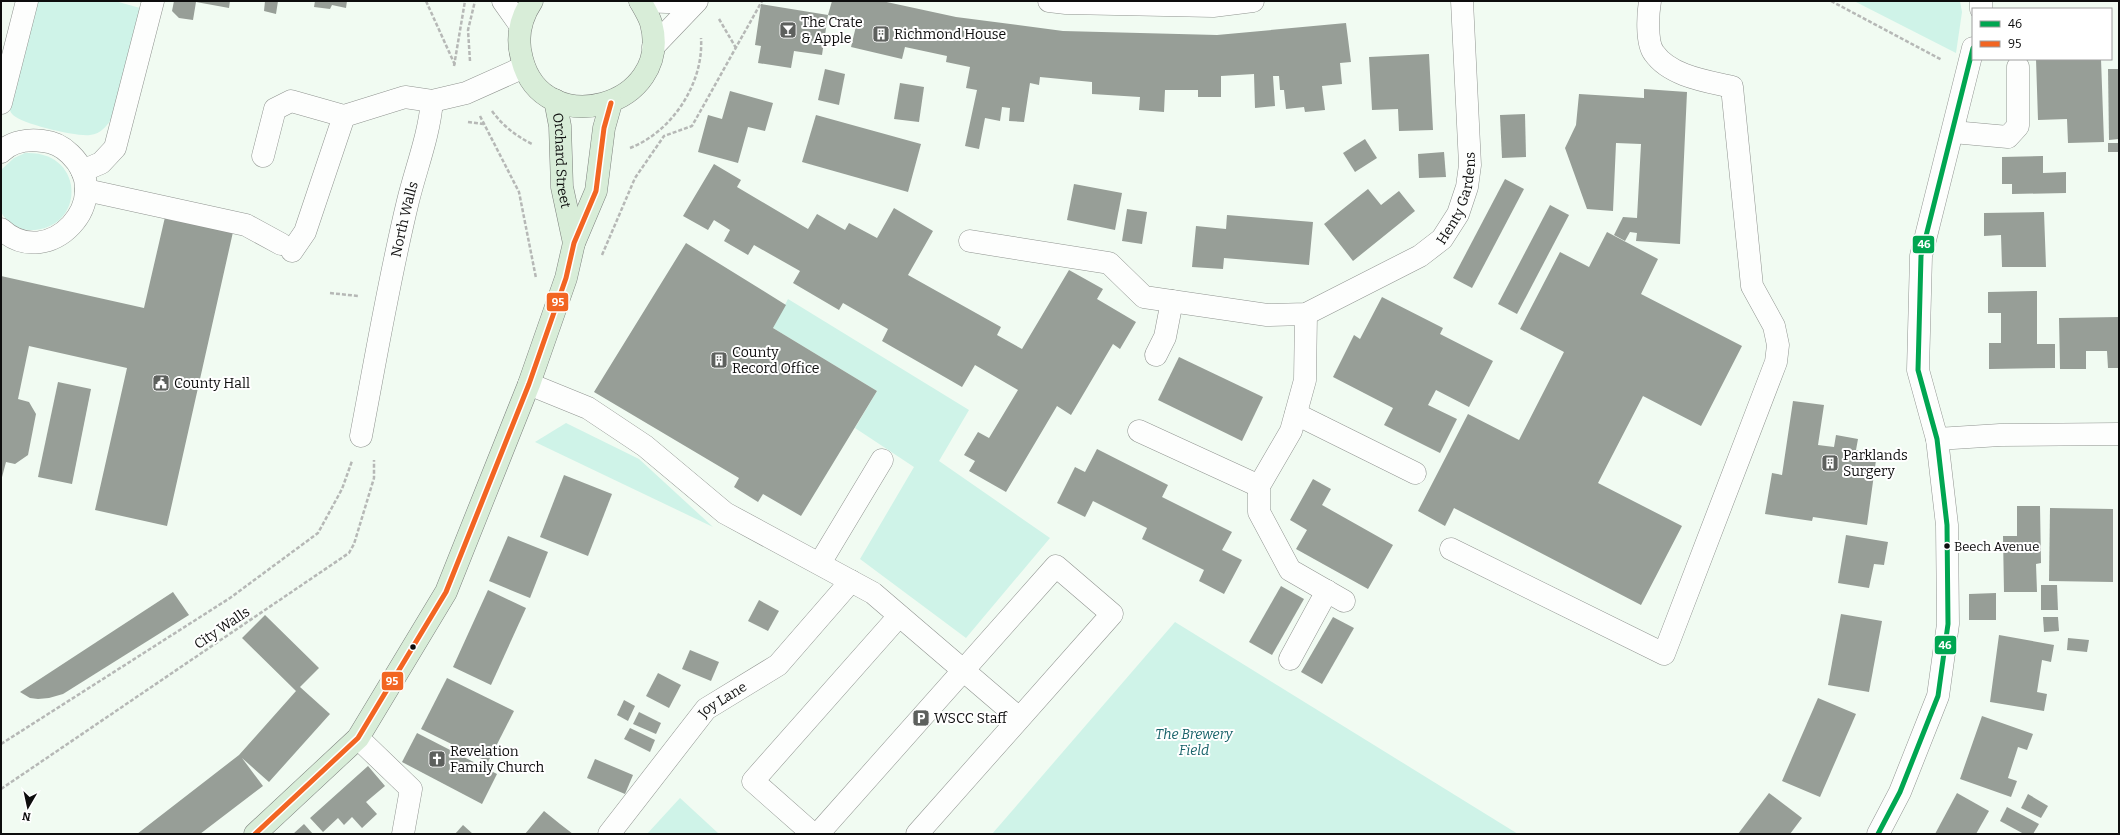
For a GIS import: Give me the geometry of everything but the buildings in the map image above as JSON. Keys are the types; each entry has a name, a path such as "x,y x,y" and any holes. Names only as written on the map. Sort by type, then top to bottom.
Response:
{"main road":[{"path":"532,1 520,25 519,46 524,68 542,92 555,100 573,106 592,107 611,103 628,94 640,80 649,65 653,47 651,23 640,1"},
{"name":"Orchard Street","path":"555,100 560,126 562,187 574,243"},
{"name":"Orchard Street","path":"255,834 358,738 446,592 529,384 566,278 574,243 596,191 604,128 611,103"}],"street":[{"path":"1,103 27,1"},
{"path":"84,181 115,148 153,1"},
{"path":"504,1 520,25"},
{"path":"640,1 696,2"},
{"path":"1049,1 1066,3 1206,6 1253,1"},
{"name":"Henty Gardens","path":"970,241 1108,263 1144,297 1200,304 1266,315 1306,314 1420,256 1442,239 1458,214 1467,187 1470,165 1462,1"},
{"path":"1451,549 1664,654 1776,362 1778,345 1774,326 1752,286 1732,87 1696,79 1666,65 1653,52 1647,20 1650,1"},
{"path":"653,47 696,2"},
{"path":"1878,834 1900,792 1938,696 1948,617 1947,525 1937,439 1918,370 1921,256 1972,52"},
{"path":"1953,132 2008,137 2018,126 2018,67"},
{"path":"263,156 275,109 291,101 344,116 405,97 432,101 466,93 524,68"},
{"name":"North Walls","path":"361,436 388,291 408,201 425,142 432,101"},
{"path":"84,181 246,225 286,248 308,224 344,116"},
{"path":"1,229 20,240 36,242 51,240 66,232 77,221 84,206 84,181 76,160 64,149 49,142 33,140 17,142 2,149"},
{"path":"1156,355 1166,337 1172,301"},
{"path":"1290,659 1335,596 1290,570 1259,512 1258,486 1291,431 1305,380 1306,314"},
{"path":"529,384 588,408 645,446 725,513 873,593 1019,718"},
{"path":"1296,414 1415,473"},
{"path":"1139,431 1258,486"},
{"path":"1937,439 2000,435 2119,434"},
{"path":"820,563 882,460"},
{"path":"818,834 1056,566 1112,614 917,834"},
{"name":"Joy Lane","path":"609,834 706,709 778,665 851,580"},
{"path":"813,834 753,781 899,616"},
{"path":"358,738 411,788 403,834"}],"path":[{"path":"426,1 455,66 465,1"},
{"path":"475,1 468,30 468,55 478,88"},
{"path":"1831,1 1967,73"},
{"path":"718,16 736,48"},
{"path":"1,744 230,598 318,533 342,489 361,436"},
{"name":"City Walls","path":"1,789 349,553 354,544 374,478 374,454 361,436"}],"green space":[{"path":"35,1 115,1 140,8 113,116 106,126 98,133 90,135 74,134 38,126 18,119 10,111 9,98"},
{"path":"1854,1 1960,1 1962,12 1956,53"},
{"path":"25,153 45,156 60,164 68,177 72,191 69,206 61,218 47,227 28,230 20,228 9,222 1,212 1,170 14,158"},
{"path":"788,299 969,410 939,461 1050,538 966,638 860,559 914,467 855,428 877,391 773,328"},
{"path":"566,423 639,459 713,527 535,442"},
{"name":"The Brewery Field","path":"1175,622 1518,834 992,834"},
{"path":"680,798 719,834 647,834"}],"transit line":[{"name":"46","path":"1878,834 1900,792 1938,696 1948,624 1947,525 1937,439 1918,370 1921,256 1972,52"},
{"name":"95","path":"255,834 358,738 446,592 529,384 566,278 574,243 596,191 604,128 611,103"}],"place":[{"name":"The Crate & Apple","path":"788,30"},
{"name":"Richmond House","path":"881,34"},
{"name":"County Record Office","path":"719,360"},
{"name":"County Hall","path":"161,383"},
{"name":"Parklands Surgery","path":"1830,463"},
{"name":"Beech Avenue","path":"1947,546"},
{"name":"WSCC Staff","path":"921,718"},
{"name":"Revelation Family Church","path":"437,759"}]}
